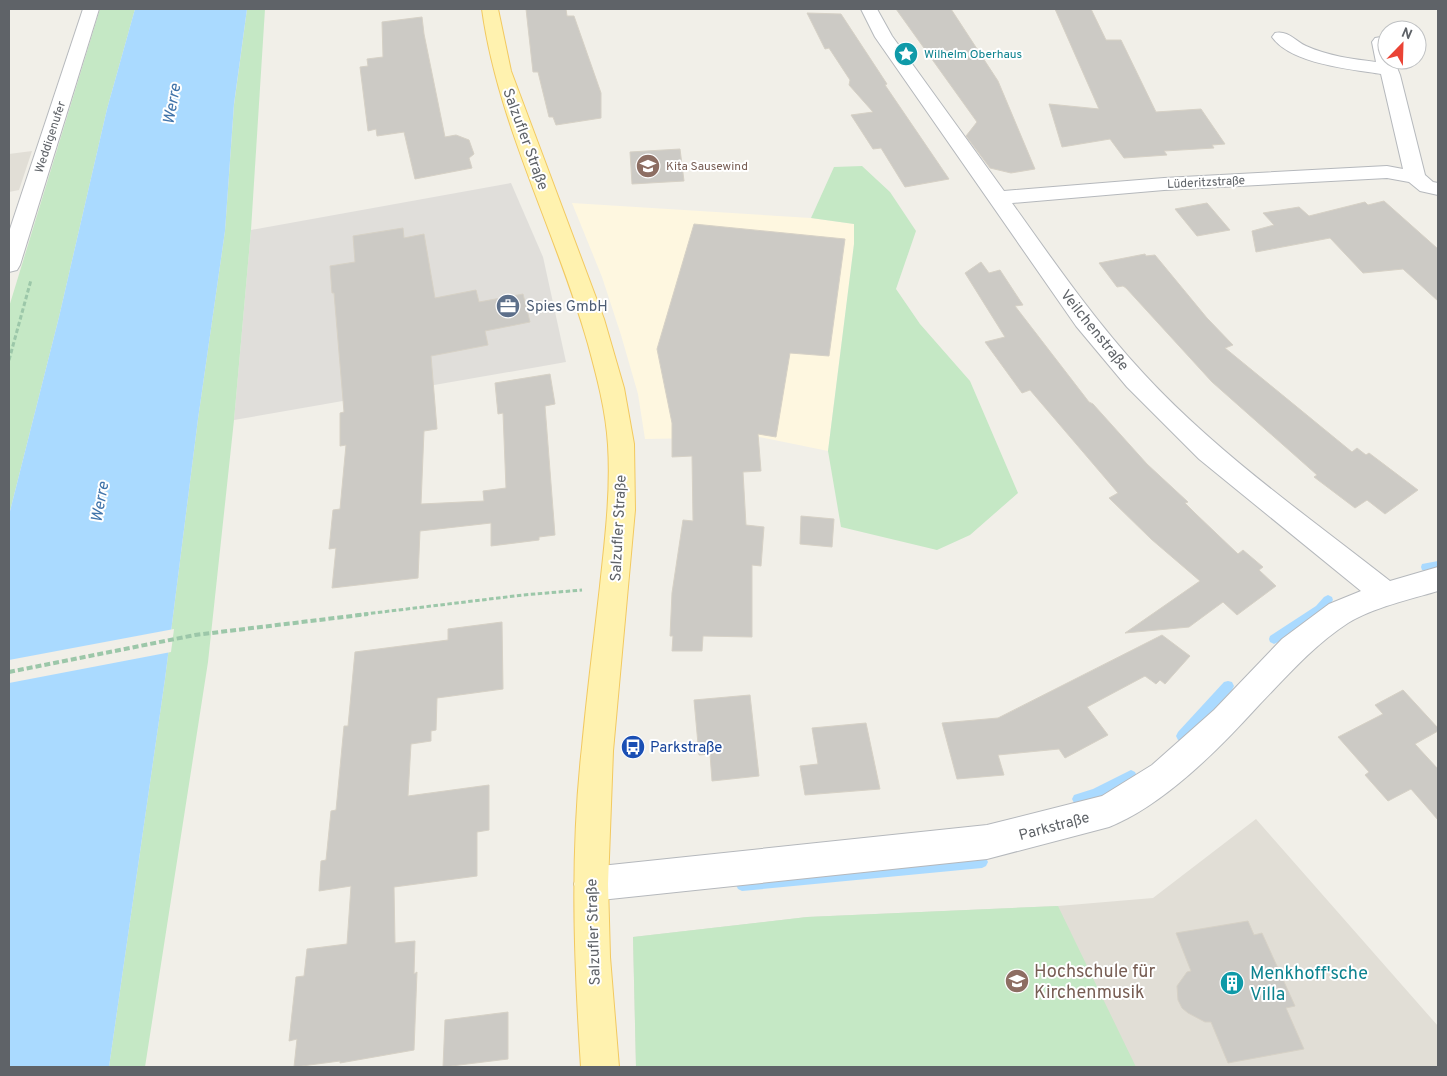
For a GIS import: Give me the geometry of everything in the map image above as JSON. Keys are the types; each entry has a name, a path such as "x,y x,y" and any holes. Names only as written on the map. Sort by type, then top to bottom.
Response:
{"main road":[{"name":"Salzufler Straße","path":"490,9 502,71 582,286 612,388 620,444 622,510 597,751 591,884 592,957 600,1067"}],"street":[{"name":"Weddigenufer","path":"9,265 92,9"},
{"name":"Veilchenstraße","path":"869,9 884,37 1084,320 1136,381 1208,452 1386,594"},
{"path":"1281,37 1286,43 1304,52 1343,62 1377,67"},
{"path":"1388,70 1391,75 1427,184 1438,206"},
{"name":"Lüderitzstraße","path":"997,198 1164,184 1387,172 1427,184"},
{"name":"Parkstraße","path":"591,884 987,842 1109,811 1163,776 1225,720 1293,648 1339,613 1386,594 1438,578"}],"path":[{"path":"9,672 194,635 523,595 614,587"}],"shaded area":[{"path":"32,151 19,190 9,192 9,154"},
{"path":"511,183 543,257 566,362 234,420 251,230"},
{"path":"572,203 811,218 854,224 854,244 828,451 759,437 645,439 638,394 621,335 602,277"},
{"name":"Hochschule für Kirchenmusik","path":"1256,819 1438,1026 1438,1067 636,1067 633,937 807,917 1058,906 1153,898"}],"green space":[{"path":"100,9 135,9 107,109 59,317 9,515 9,307"},
{"path":"247,9 265,9 251,230 234,420 208,662 145,1067 109,1067 165,679 198,419 225,231 234,105"},
{"path":"862,166 890,192 916,231 896,289 920,324 970,381 1018,493 970,535 937,550 841,527 828,451 854,244 854,224 811,218 834,167"},
{"path":"1058,906 1136,1067 636,1067 633,937 807,917"}],"water":[{"name":"Werre","path":"135,9 247,9 234,104 225,231 198,419 165,679 109,1067 9,1067 9,515 59,317 107,109"}],"pier":[{"path":"174,629 171,652 9,683 9,660"}],"building":[{"path":"526,9 566,9 567,16 574,16 601,93 601,118 556,125 553,117 549,117 538,72 533,72"},
{"path":"896,9 951,9 998,81 1035,169 1011,173 990,168 966,136 977,122"},
{"path":"1055,9 1091,9 1106,40 1121,40 1156,112 1201,109 1225,144 1212,145 1214,148 1164,151 1167,155 1124,158 1110,139 1062,147 1049,104 1099,109"},
{"path":"807,13 841,14 887,84 885,85 949,179 905,187 881,148 873,149 851,115 873,112 849,85 850,80 829,48 825,49"},
{"path":"422,17 445,137 456,135 469,140 474,154 469,158 472,168 415,179 404,132 377,136 376,129 368,131 360,67 368,66 367,59 383,57 382,22"},
{"path":"680,149 684,181 632,184 630,152"},
{"path":"1384,201 1438,249 1438,301 1403,269 1363,273 1330,238 1256,252 1252,231 1274,225 1263,213 1299,207 1309,216 1365,202 1368,205"},
{"path":"1207,203 1230,230 1197,236 1175,209"},
{"path":"694,224 845,239 829,356 790,353 776,437 758,434 761,471 743,472 746,525 764,527 761,566 752,565 752,637 703,636 702,651 672,651 673,636 670,636 672,593 683,520 693,521 692,456 672,457 672,423 657,349"},
{"path":"403,228 404,238 424,234 435,298 476,290 479,302 523,294 530,322 485,331 488,345 431,356 437,429 424,431 421,504 484,501 483,491 506,488 503,413 498,414 495,383 550,374 555,404 545,406 555,535 539,537 539,540 491,546 491,523 420,531 418,578 332,588 336,548 329,549 333,510 340,509 346,445 340,446 340,413 344,412 330,266 355,262 353,236"},
{"path":"1145,254 1146,256 1155,255 1207,318 1233,345 1225,348 1352,452 1357,448 1366,455 1369,453 1418,490 1385,514 1367,500 1355,508 1314,477 1317,475 1212,382 1126,288 1123,286 1117,287 1099,263"},
{"path":"981,262 989,273 1000,270 1023,305 1015,306 1089,402 1093,404 1147,464 1188,502 1185,503 1196,514 1238,554 1243,550 1263,567 1259,570 1276,586 1237,615 1223,602 1189,627 1125,633 1200,581 1151,539 1109,498 1118,493 1030,390 1022,393 985,342 1005,337 965,273"},
{"path":"801,516 834,519 832,547 800,544"},
{"path":"502,622 503,689 437,698 436,730 431,731 431,741 411,744 408,796 489,785 489,830 477,832 477,876 394,887 395,943 415,941 414,974 417,972 414,1050 340,1063 340,1061 294,1067 297,1039 289,1041 296,977 304,976 307,949 347,944 351,886 319,891 321,861 326,860 331,811 336,810 344,726 348,726 355,652 448,640 448,629"},
{"path":"1162,635 1190,656 1165,684 1160,680 1156,684 1145,676 1087,707 1108,735 1065,758 1059,749 998,755 1004,775 957,779 942,723 998,718"},
{"path":"1403,690 1438,728 1438,731 1415,744 1438,769 1438,820 1411,789 1388,801 1365,775 1369,772 1338,737 1383,714 1375,705"},
{"path":"750,695 759,776 712,781 710,754 699,755 694,700"},
{"path":"866,723 880,789 805,795 800,766 818,764 812,728"},
{"name":"Menkhoff'sche Villa","path":"1248,921 1254,935 1262,933 1295,1006 1286,1008 1304,1049 1228,1063 1211,1022 1205,1022 1188,1013 1182,1008 1178,1000 1177,986 1187,972 1191,971 1176,933"},
{"path":"508,1012 508,1059 443,1067 445,1020"}],"waterway":[{"path":"1426,567 1438,565"},
{"path":"1274,639 1320,609 1328,600"},
{"path":"1182,736 1228,686"},
{"path":"1078,799 1095,794 1131,776"},
{"path":"742,885 982,862"}],"place":[{"name":"Wilhelm Oberhaus","path":"906,54"},
{"name":"Kita Sausewind","path":"648,166"},
{"name":"Spies GmbH","path":"508,306"},
{"name":"Parkstraße","path":"633,747"},
{"name":"Hochschule für Kirchenmusik","path":"1017,981"},
{"name":"Menkhoff'sche Villa","path":"1232,983"}]}
